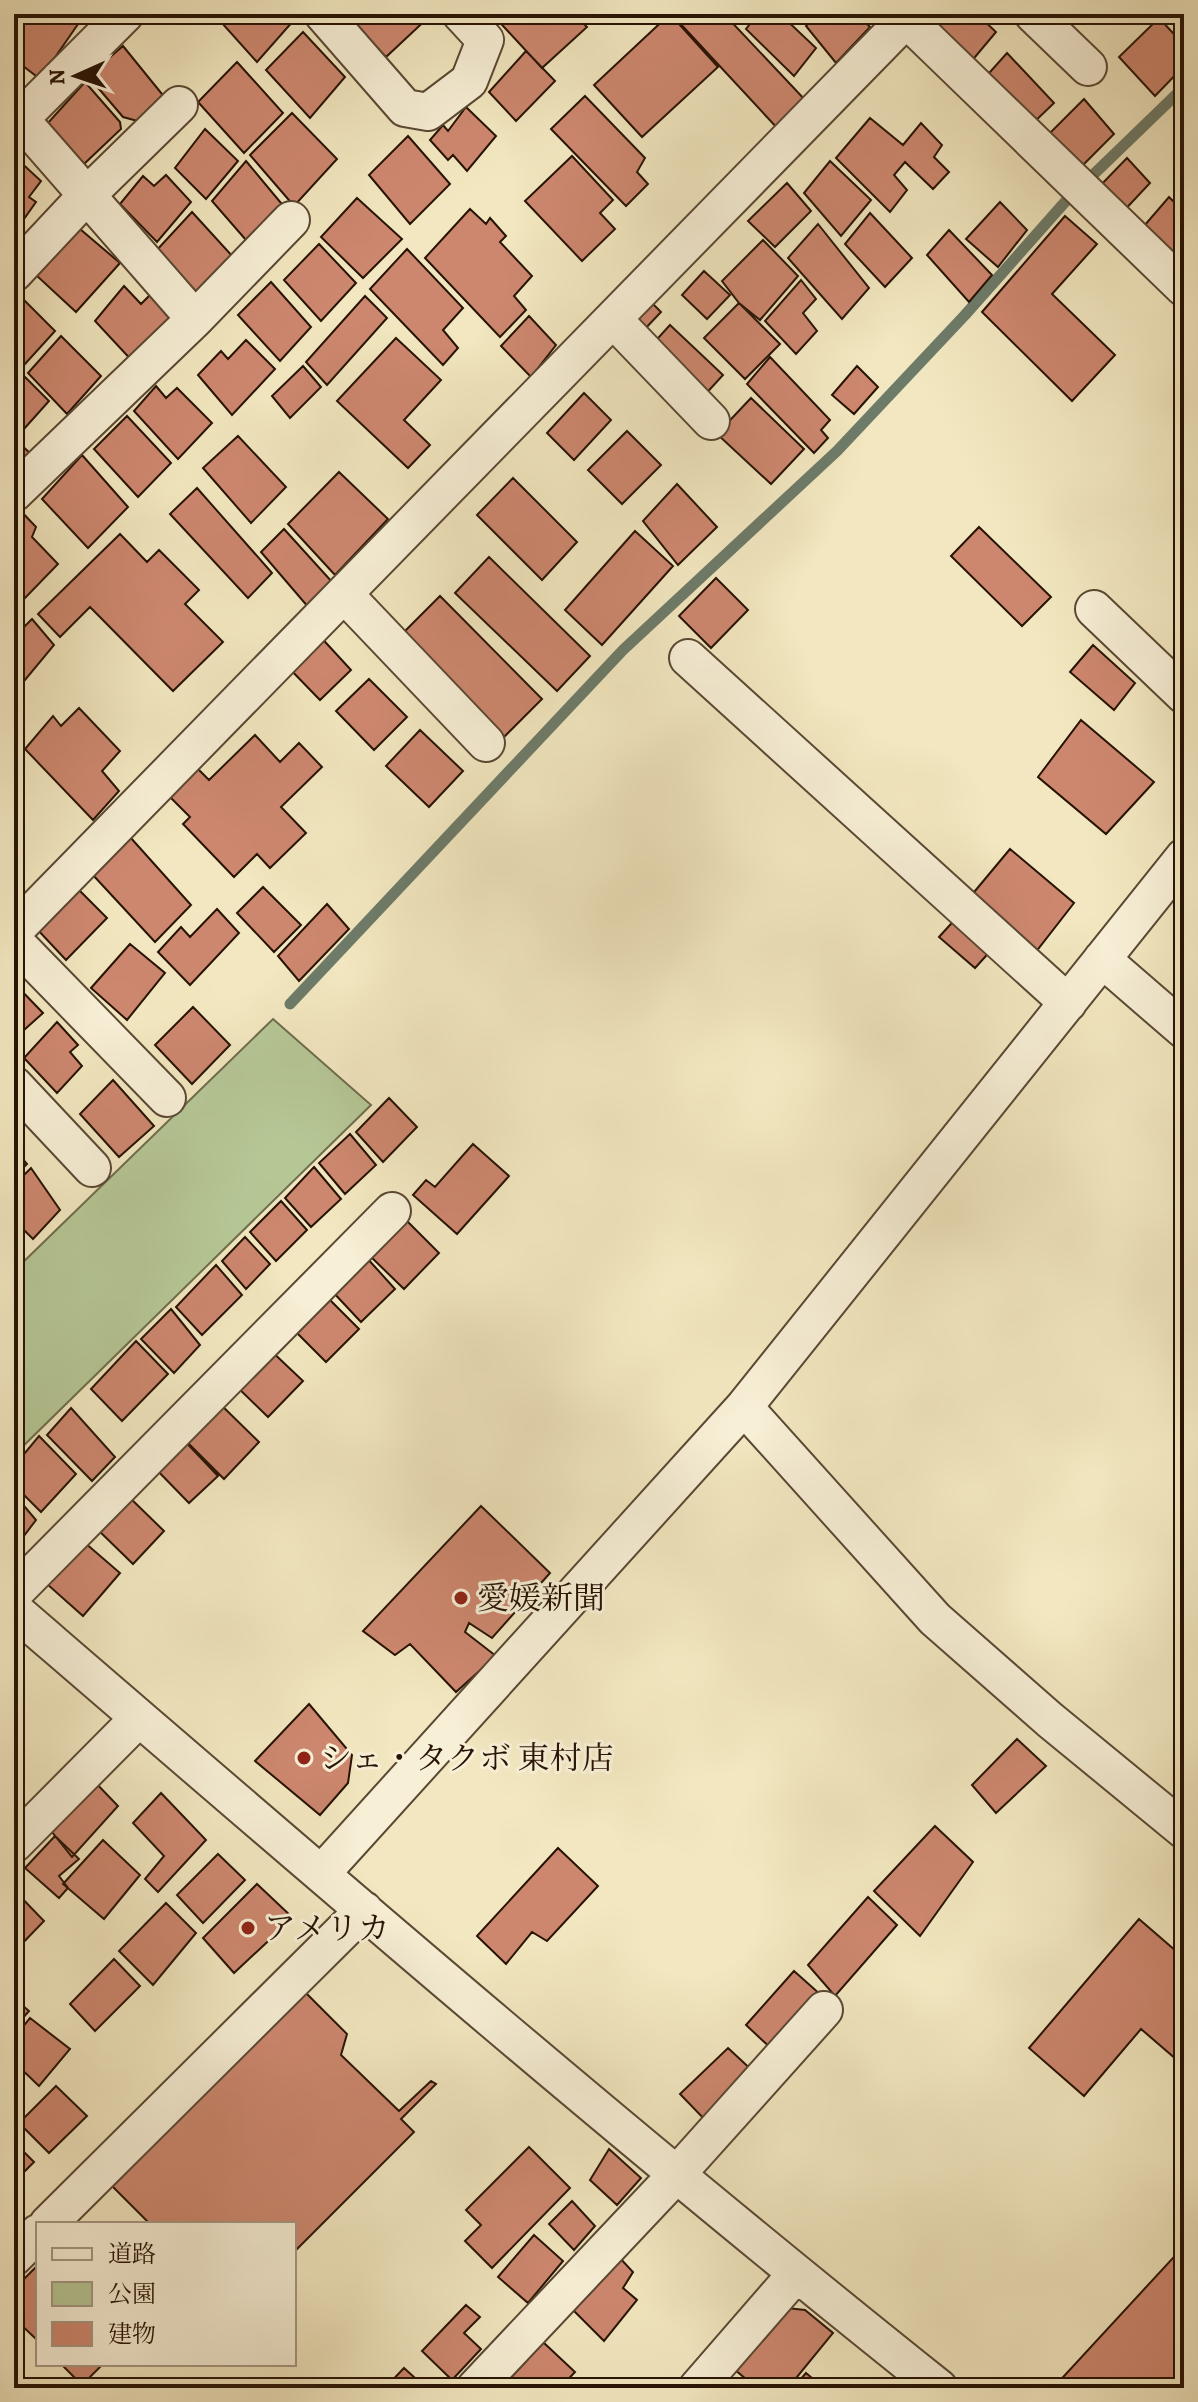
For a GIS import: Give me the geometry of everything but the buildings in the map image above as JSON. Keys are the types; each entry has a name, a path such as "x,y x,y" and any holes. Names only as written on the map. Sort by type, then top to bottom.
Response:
{"street":[{"path":"125,14 17,116 195,319"},
{"path":"323,14 405,108 428,112 469,81 485,40 461,14"},
{"path":"1033,14 1088,67"},
{"path":"167,1098 18,922 344,594 906,16 1184,288"},
{"path":"14,273 87,195 179,105"},
{"path":"14,493 195,319 291,220"},
{"path":"613,319 711,421"},
{"path":"344,594 486,743"},
{"path":"1094,609 1184,695"},
{"path":"688,658 1068,1003"},
{"path":"321,1874 744,1407 1184,857"},
{"path":"1102,959 1184,1030"},
{"path":"14,1085 92,1168"},
{"path":"14,1593 392,1211"},
{"path":"744,1407 935,1619 1050,1720 1178,1815"},
{"path":"14,1610 677,2174 939,2388"},
{"path":"14,1844 139,1718"},
{"path":"50,2222 364,1910"},
{"path":"475,2388 677,2174 824,2010"},
{"path":"14,2257 36,2235"},
{"path":"697,2388 796,2274"}],"green space":[{"path":"273,1019 371,1105 14,1455 14,1271"}],"waterway":[{"path":"290,1004 623,650 837,451 965,315 1065,202 1184,87"}],"place":[{"name":"愛媛新聞","path":"461,1598"},
{"name":"シェ・タクボ 東村店","path":"304,1758"},
{"name":"アメリカ","path":"248,1928"}]}
